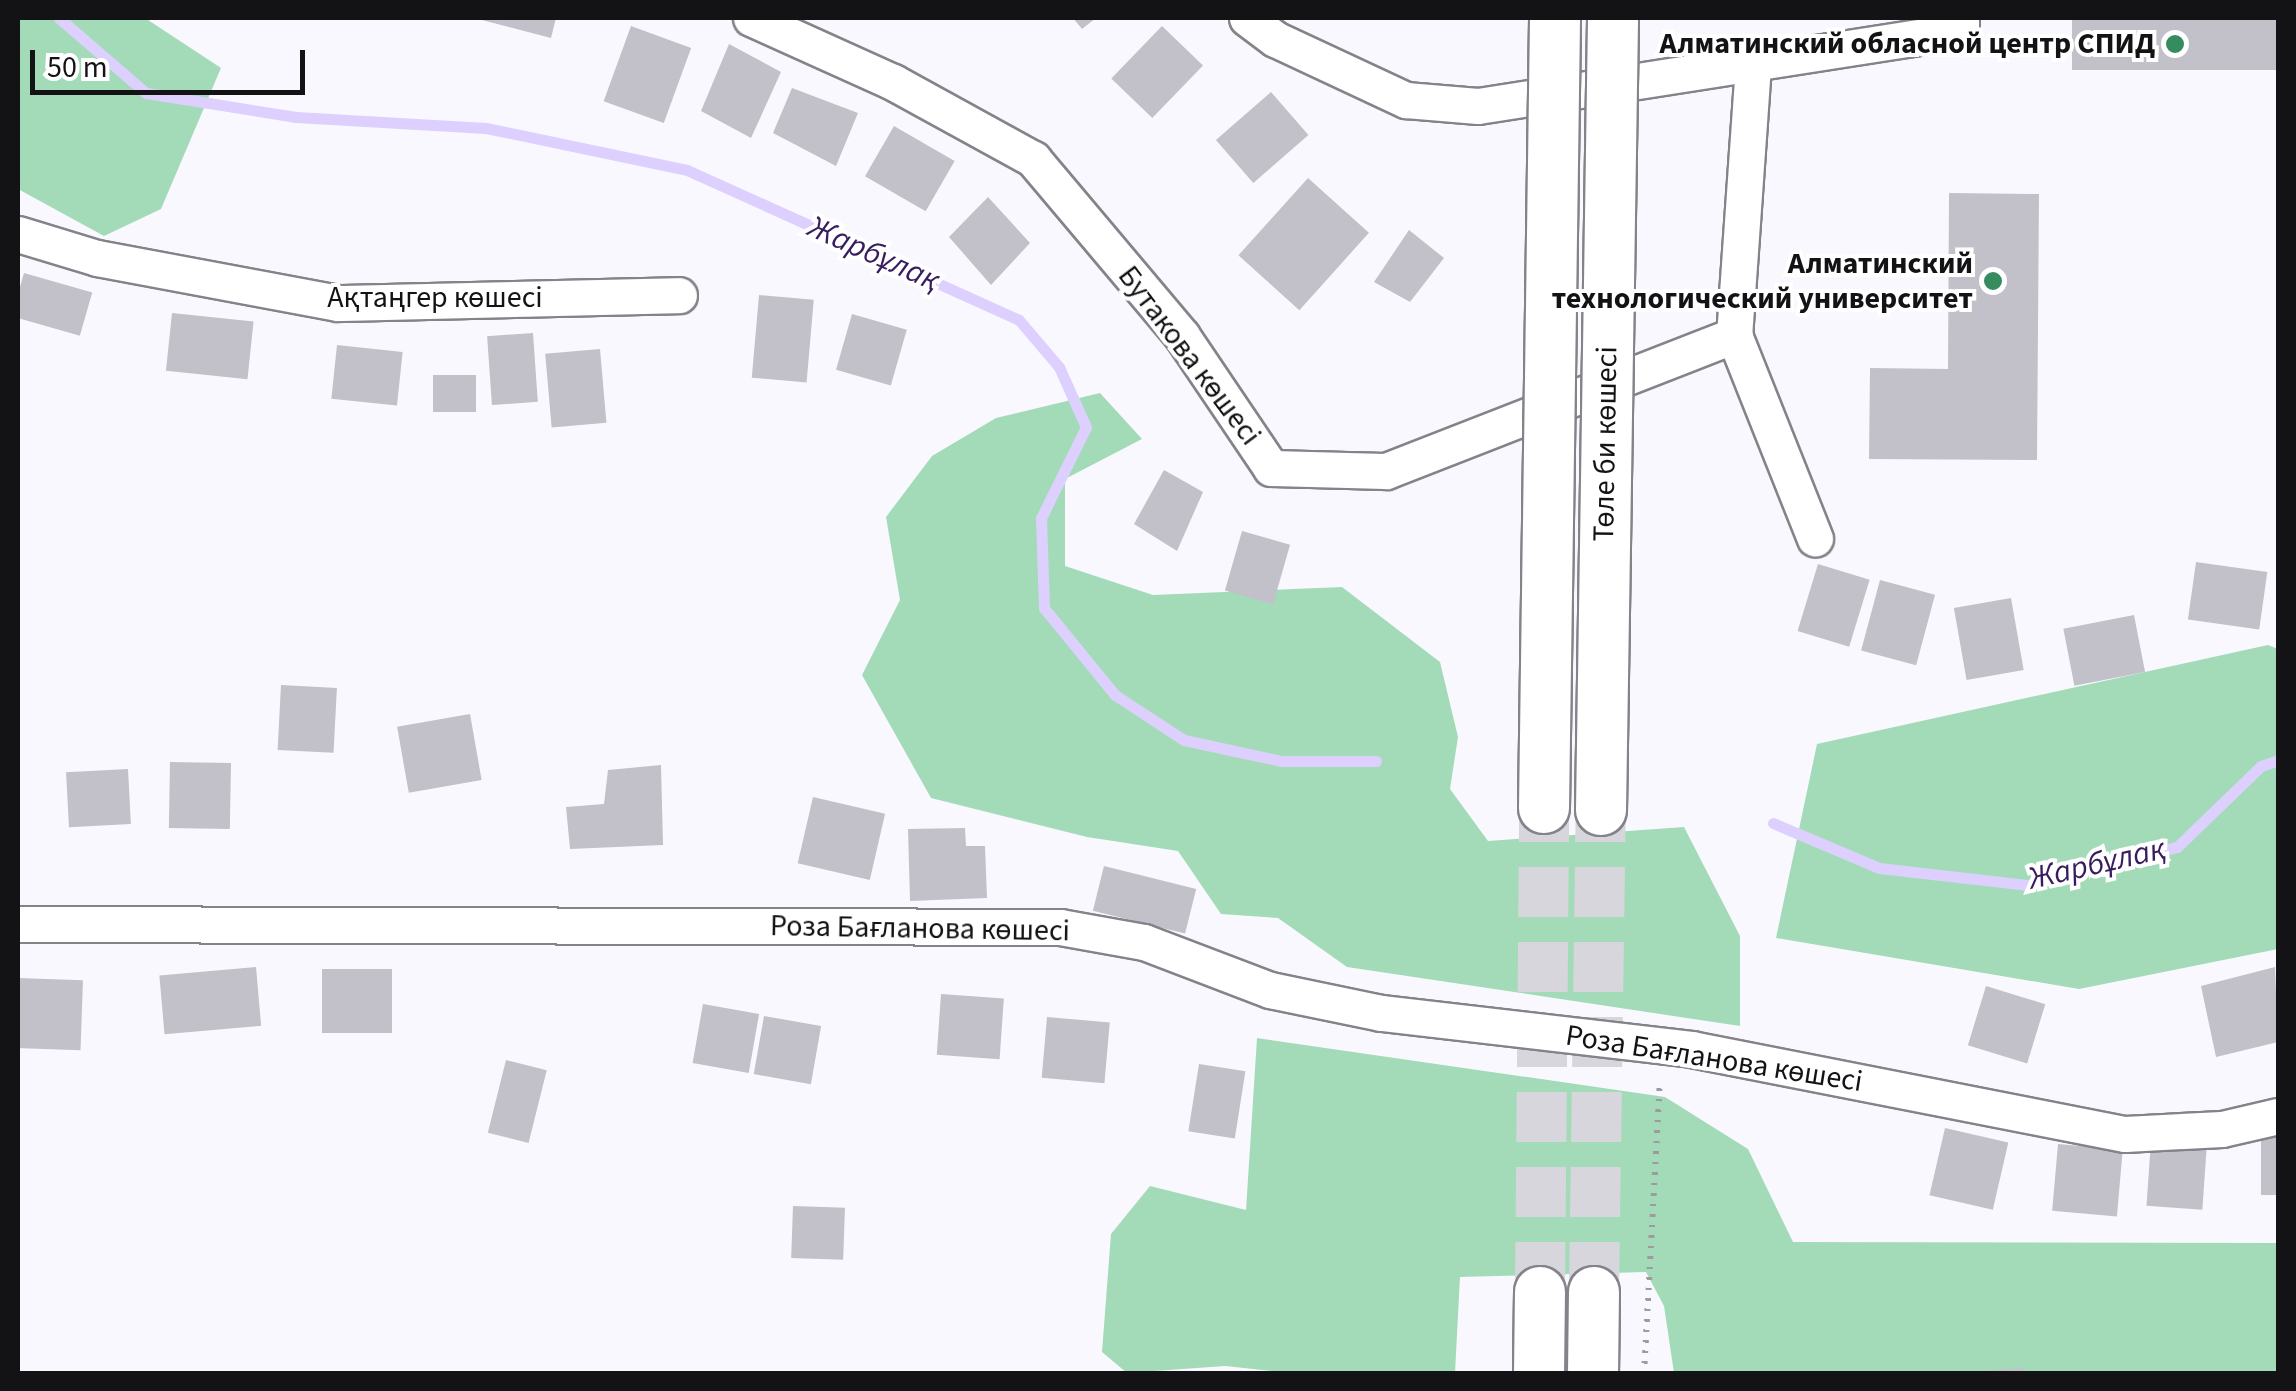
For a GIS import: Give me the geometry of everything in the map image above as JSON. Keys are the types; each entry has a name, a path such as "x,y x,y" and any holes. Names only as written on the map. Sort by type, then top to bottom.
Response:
{"main road":[{"name":"Төле би көшесі","path":"1544,808 1556,18"},
{"name":"Төле би көшесі","path":"1601,810 1612,18"},
{"path":"1539,1374 1540,1292"},
{"path":"1594,1292 1594,1374"}],"street":[{"name":"Бутакова көшесі","path":"751,18 894,82 1033,159 1182,336 1271,468 1386,471 1734,335"},
{"path":"1247,18 1274,39 1406,100 1478,106 1961,30 1961,18"},
{"path":"1753,64 1734,335 1815,539"},
{"name":"Ақтаңгер көшесі","path":"18,234 97,258 338,303 679,296"},
{"name":"Роза Бағланова көшесі","path":"18,924 1060,927 1144,942 1270,990 1380,1013 1663,1045 2125,1134 2222,1130 2278,1116"}],"path":[{"path":"1644,1374 1663,1045"}],"green space":[{"path":"18,18 145,18 221,68 161,209 104,236 18,189"},
{"path":"1100,393 1142,439 1065,479 1065,566 1153,595 1342,587 1440,662 1458,737 1450,789 1488,841 1684,827 1740,936 1740,1026 1347,967 1278,918 1221,914 1178,851 1087,837 931,798 862,675 900,600 886,517 932,456 996,418"},
{"path":"2268,645 2278,649 2278,949 2079,989 1776,938 1817,744"},
{"path":"1257,1038 1665,1097 1748,1149 1793,1242 2278,1243 2278,1373 1674,1373 1664,1306 1646,1272 1460,1277 1455,1373 1299,1374 1225,1366 1127,1373 1102,1352 1111,1234 1150,1186 1246,1210"}],"building":[{"path":"474,18 556,18 551,38"},
{"path":"1073,18 1096,18 1082,29"},
{"name":"Алматинский обласной центр СПИД","path":"2072,18 2278,18 2278,70 2072,70"},
{"path":"631,26 691,48 664,123 604,101"},
{"path":"1162,26 1203,66 1152,118 1111,79"},
{"path":"729,44 781,72 751,138 701,111"},
{"path":"792,88 858,113 836,166 773,133"},
{"path":"1271,92 1308,135 1253,183 1216,140"},
{"path":"894,126 955,161 926,211 865,176"},
{"path":"1308,178 1369,233 1299,310 1238,255"},
{"name":"Алматинский технологический университет","path":"1949,193 2039,194 2037,460 1869,459 1870,368 1948,369"},
{"path":"988,197 1030,243 991,285 949,237"},
{"path":"1409,230 1444,258 1410,302 1374,282"},
{"path":"24,273 92,293 80,336 18,318 18,294"},
{"path":"759,295 814,300 807,382 752,378"},
{"path":"172,313 254,322 247,379 166,371"},
{"path":"852,314 907,330 891,385 836,370"},
{"path":"533,333 538,402 492,405 487,336"},
{"path":"337,345 403,352 397,406 331,399"},
{"path":"600,349 606,423 552,428 545,354"},
{"path":"433,375 476,375 476,412 433,412"},
{"path":"1164,470 1203,492 1177,551 1134,524"},
{"path":"1242,531 1290,545 1273,604 1225,591"},
{"path":"2196,562 2267,572 2259,629 2188,619"},
{"path":"1818,564 1870,580 1849,647 1798,631"},
{"path":"1880,580 1935,595 1916,665 1861,651"},
{"path":"2011,598 2024,670 1967,680 1954,608"},
{"path":"2134,615 2145,672 2074,686 2063,629"},
{"path":"281,685 337,688 334,753 278,750"},
{"path":"470,714 482,780 409,793 397,727"},
{"path":"170,762 231,763 230,829 169,828"},
{"path":"661,765 663,845 570,849 566,807 604,804 608,770"},
{"path":"128,769 131,824 69,827 66,772"},
{"path":"813,797 885,814 870,880 798,863"},
{"path":"965,828 966,846 985,846 987,898 910,901 908,829"},
{"path":"1104,866 1196,889 1185,934 1093,911"},
{"path":"256,967 261,1026 165,1034 159,975"},
{"path":"2275,967 2278,1042 2216,1057 2201,986"},
{"path":"322,969 392,969 392,1033 322,1033"},
{"path":"18,978 83,980 81,1050 18,1048"},
{"path":"1986,986 2045,1004 2027,1063 1968,1045"},
{"path":"941,994 1004,998 1000,1059 937,1055"},
{"path":"703,1004 759,1014 749,1073 693,1063"},
{"path":"764,1016 821,1026 811,1084 754,1074"},
{"path":"1047,1017 1110,1022 1104,1083 1042,1078"},
{"path":"506,1060 547,1070 529,1143 488,1133"},
{"path":"1199,1064 1245,1071 1235,1139 1188,1131"},
{"path":"2261,1122 2278,1122 2278,1195 2261,1195"},
{"path":"1945,1128 2008,1143 1993,1210 1929,1195"},
{"path":"2151,1141 2207,1145 2202,1210 2146,1206"},
{"path":"2058,1144 2123,1150 2117,1216 2052,1211"},
{"path":"793,1206 845,1208 843,1260 791,1258"},
{"path":"2024,1368 2024,1374 1983,1371"}],"waterway":[{"name":"Жарбұлақ","path":"59,18 146,93 296,117 486,128 687,170 1019,320 1059,367 1086,427 1041,518 1044,608 1115,695 1184,740 1281,761 1376,761"},
{"name":"Жарбұлақ","path":"1773,823 1879,868 2029,885 2177,847 2261,766 2278,760"}],"tunnel":[{"path":"1540,1292 1544,808"},
{"path":"1594,1292 1601,810"}],"place":[{"name":"Алматинский обласной центр СПИД","path":"2175,44"},
{"name":"Алматинский технологический университет","path":"1993,281"}]}
